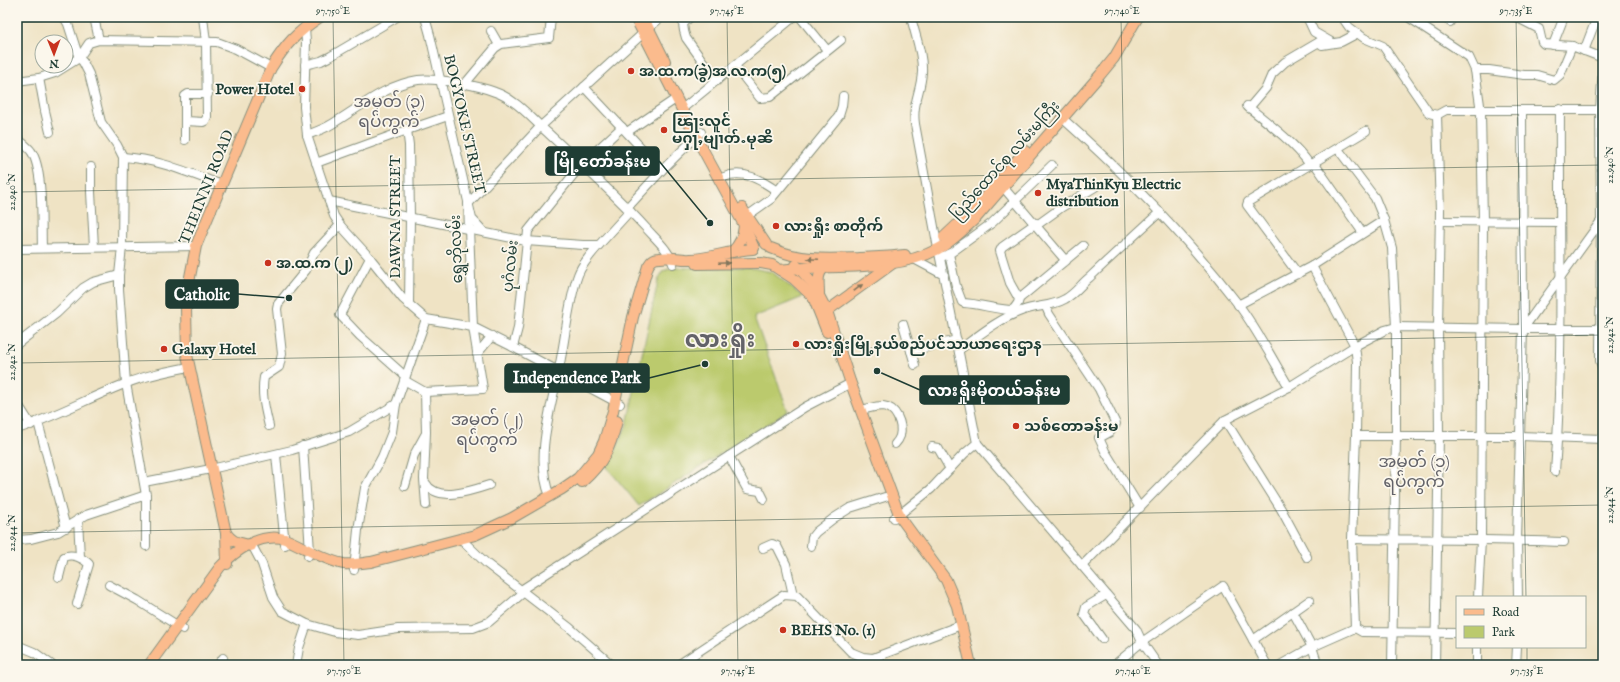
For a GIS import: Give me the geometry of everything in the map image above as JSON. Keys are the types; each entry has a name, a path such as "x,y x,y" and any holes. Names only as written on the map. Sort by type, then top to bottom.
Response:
{"main road":[{"path":"302,17 305,27"},
{"name":"THEINNI ROAD","path":"227,564 226,533 189,367 186,308 190,277 196,246 271,68 286,44 305,27 320,17"},
{"path":"226,533 231,540 238,543 250,546 285,542 309,554 354,567 463,542 503,530 566,494 586,478 602,461 607,453 611,443 633,317 648,266 652,260 659,258 672,261 767,263 771,258 768,246 746,221 698,134 645,32 635,17"},
{"path":"643,17 645,32 677,98 685,107"},
{"name":"ပြည်ထောင်စု လမ်းမကြီး","path":"768,246 782,253 811,259 895,256 925,250 939,250 1002,176 1095,72 1119,40 1133,17"},
{"name":"ပြည်ထောင်စု လမ်းမကြီး","path":"760,263 772,265 780,270 893,263 914,259 939,250 976,218 1114,58 1133,17"},
{"path":"698,134 724,177 746,221 754,248 753,258 760,263"},
{"path":"732,252 743,237 746,221"},
{"path":"672,261 754,248 760,244 768,246"},
{"path":"782,253 799,268 813,284 827,311 848,384 885,497 897,516 946,580 957,606 966,665"},
{"path":"827,311 893,263"},
{"path":"819,295 819,274 821,270 826,267"},
{"path":"780,270 812,297 860,410 897,516"},
{"path":"463,542 550,496 578,478 598,454 618,402"},
{"path":"156,665 214,574 250,546"},
{"path":"959,626 971,665"},
{"path":"149,665 181,627"}],"street":[{"path":"64,17 68,24 79,58 83,62 89,74 101,122 117,144 123,157 122,247 119,275 126,383 146,495 146,546"},
{"path":"94,17 99,40"},
{"path":"186,121 205,121 208,94 206,42 203,17"},
{"path":"305,65 321,61 331,56 397,17"},
{"name":"BOGYOKE STREET","path":"425,17 468,204 472,218 484,233"},
{"path":"464,85 499,45 508,42 548,39 551,35 551,17"},
{"name":"ရွှေဘိုလမ်း","path":"425,392 483,389 473,328 468,204 540,127 661,17"},
{"path":"690,17 683,24 686,38 717,81"},
{"path":"685,107 794,17"},
{"path":"800,17 827,50"},
{"path":"911,17 922,60 922,73 914,113 977,443 1136,629 1142,642 1158,665"},
{"path":"1307,17 1314,32 1333,43"},
{"path":"1342,17 1349,27 1364,38 1383,46 1429,113 1437,115 1446,110 1602,110"},
{"path":"1408,17 1469,56 1474,70 1481,110 1483,221 1480,436 1481,540 1478,596"},
{"path":"1516,17 1539,29 1542,42 1544,44 1572,46 1603,58"},
{"path":"1553,45 1564,17"},
{"path":"1584,51 1597,17"},
{"path":"305,27 304,107 307,136 334,216 340,225 409,305 426,319 473,328 492,336 618,402"},
{"path":"491,31 499,45"},
{"path":"1358,33 1341,42 1322,45 1319,42 1285,62 1272,74 1266,88 1248,107 1312,164 1363,233"},
{"path":"17,81 39,78 55,73 79,58 90,43 99,40 216,42 236,49 271,68"},
{"path":"735,66 760,98 770,97 841,40"},
{"path":"1474,70 1537,75 1554,80 1560,75 1572,46"},
{"path":"1603,69 1602,329 1600,361 1603,369"},
{"path":"39,78 50,132"},
{"path":"307,136 332,124 385,91 418,80 440,81 496,92 514,103 582,164 629,209 672,261"},
{"path":"584,87 662,170"},
{"path":"185,140 186,96 188,94 208,94"},
{"path":"746,221 768,202 839,116 843,96"},
{"name":"ပုဂံလမ်း","path":"513,347 518,328 528,231 582,164 624,130 677,98"},
{"path":"1556,472 1561,329 1560,109"},
{"path":"1518,596 1517,540 1523,329 1522,110"},
{"path":"1435,665 1438,541 1438,328 1440,221 1437,115"},
{"path":"316,163 448,116"},
{"path":"1062,118 1102,154 1160,212 1189,245 1238,305 1289,387"},
{"name":"DAWNA STREET","path":"407,130 409,145 410,218 409,305"},
{"path":"1298,274 1247,205 1248,202 1366,132"},
{"path":"550,496 545,480 543,456 554,389 559,371 578,274 590,256 662,170 698,134"},
{"path":"17,138 30,150 37,168 40,184 42,248"},
{"path":"1338,149 1375,198 1384,220 1392,248 1396,327 1395,540 1392,665"},
{"path":"123,157 142,158 222,185"},
{"path":"949,254 992,223 1052,165"},
{"path":"91,167 90,192 94,246"},
{"path":"724,177 732,173 759,179 777,191"},
{"path":"1003,187 1066,260"},
{"path":"1019,298 1010,283 1000,251 1002,247 1062,206 1095,187"},
{"path":"329,201 526,241 583,246 599,245"},
{"path":"959,350 992,326 1014,314 1025,310 1046,307 1072,295 1084,282 1160,212"},
{"path":"1238,305 1312,266 1384,220"},
{"path":"1523,329 1560,280 1602,220"},
{"path":"1440,221 1560,222"},
{"path":"268,426 262,395 262,385 264,377 279,367 282,354 277,309 278,304 306,270 314,253 340,225"},
{"path":"17,248 196,246"},
{"path":"583,246 590,256"},
{"path":"949,254 956,286 962,302 996,309 1012,310 1018,303 1019,298 1083,246"},
{"path":"939,250 949,254"},
{"path":"370,258 340,314 360,336 405,378 425,392 426,432 424,480 426,505"},
{"path":"914,259 944,275"},
{"path":"1312,266 1355,346 1357,362 1352,539 1354,628"},
{"path":"17,344 57,313 83,288 93,282 119,275"},
{"path":"1046,307 1049,314 1099,389 1116,424 1110,432 1099,438 1105,451 1140,508"},
{"path":"354,567 361,507 365,488 382,457 392,432 396,404 426,319"},
{"path":"903,324 915,365"},
{"path":"1082,566 1225,420 1289,387 1355,346 1385,330 1396,327 1602,329"},
{"path":"477,354 492,336"},
{"path":"911,351 957,340"},
{"path":"17,429 126,383 167,371 189,367"},
{"path":"250,546 262,564 273,597 282,611 307,624 335,632 358,635 398,629 473,628 489,622 522,591 729,456 805,407 848,384"},
{"path":"17,403 34,423 66,528"},
{"path":"144,482 276,455 349,432 396,404"},
{"path":"860,410 884,406 892,410 898,417 900,427 900,436 895,444"},
{"path":"1225,420 1282,509 1307,557"},
{"path":"405,486 414,455 426,432"},
{"path":"1356,436 1439,435 1603,439"},
{"path":"897,516 931,489 977,443"},
{"path":"303,446 309,554"},
{"path":"932,447 938,448 950,469"},
{"path":"276,455 285,542"},
{"path":"729,456 747,489 760,491 764,499"},
{"path":"424,480 431,490 438,493 458,494 489,485"},
{"path":"17,540 31,539 58,532 78,519 146,495"},
{"path":"811,546 812,537 816,532 834,518 850,508 885,497"},
{"path":"78,519 80,557"},
{"path":"1352,539 1438,541 1517,540 1564,542"},
{"path":"463,542 522,591 570,628 612,665"},
{"path":"763,548 772,544 777,546 786,564 793,595"},
{"path":"59,577 64,557 68,555 80,557 88,562 89,565 77,604"},
{"path":"109,585 181,627"},
{"path":"1114,665 1142,642 1223,586 1267,665"},
{"path":"678,665 784,595 797,596 851,652 863,658 873,658 959,626"},
{"path":"1102,639 1084,614 1084,610 1086,607 1106,595"},
{"path":"1253,640 1310,600"},
{"path":"1293,612 1312,647 1318,665"},
{"path":"296,665 299,648 307,624"},
{"path":"1354,628 1362,632 1456,633"},
{"path":"1280,665 1312,647 1354,628"},
{"path":"17,644 34,652 52,665"},
{"path":"1477,648 1477,665"},
{"path":"1516,665 1517,648"},
{"path":"218,665 223,658"}],"green space":[{"path":"747,267 772,272 803,297 754,317 788,411 639,506 606,466 616,450 627,424 658,281 663,271 672,268"}],"place":[{"name":"အ.ထ.က(ခွဲ)အ.လ.က(၅)","path":"631,71"},
{"name":"Power Hotel","path":"302,89"},
{"name":"ၽြႃးလူင် မႁႃႇမျၢတ်ႉမုၼိ","path":"664,130"},
{"name":"MyaThinKyu Electric distribution","path":"1038,193"},
{"name":"မြို့တော်ခန်းမ","path":"710,223"},
{"name":"လားရှိုး စာတိုက်","path":"776,226"},
{"name":"အ.ထ.က (၂)","path":"268,263"},
{"name":"Catholic","path":"289,298"},
{"name":"လားရှိုးမြို့နယ်စည်ပင်သာယာရေးဌာန","path":"796,344"},
{"name":"Galaxy Hotel","path":"164,349"},
{"name":"Independence Park","path":"705,364"},
{"name":"လားရှိုးမိုတယ်ခန်းမ","path":"877,371"},
{"name":"သစ်တောခန်းမ","path":"1016,426"},
{"name":"BEHS No. (1)","path":"783,630"}],"district":[{"name":"အမှတ် (၃) ရပ်ကွက်","path":"389,111"},
{"name":"လားရှိုး","path":"720,339"},
{"name":"အမှတ် (၂) ရပ်ကွက်","path":"487,429"},
{"name":"အမှတ် (၁) ရပ်ကွက်","path":"1414,471"}]}
